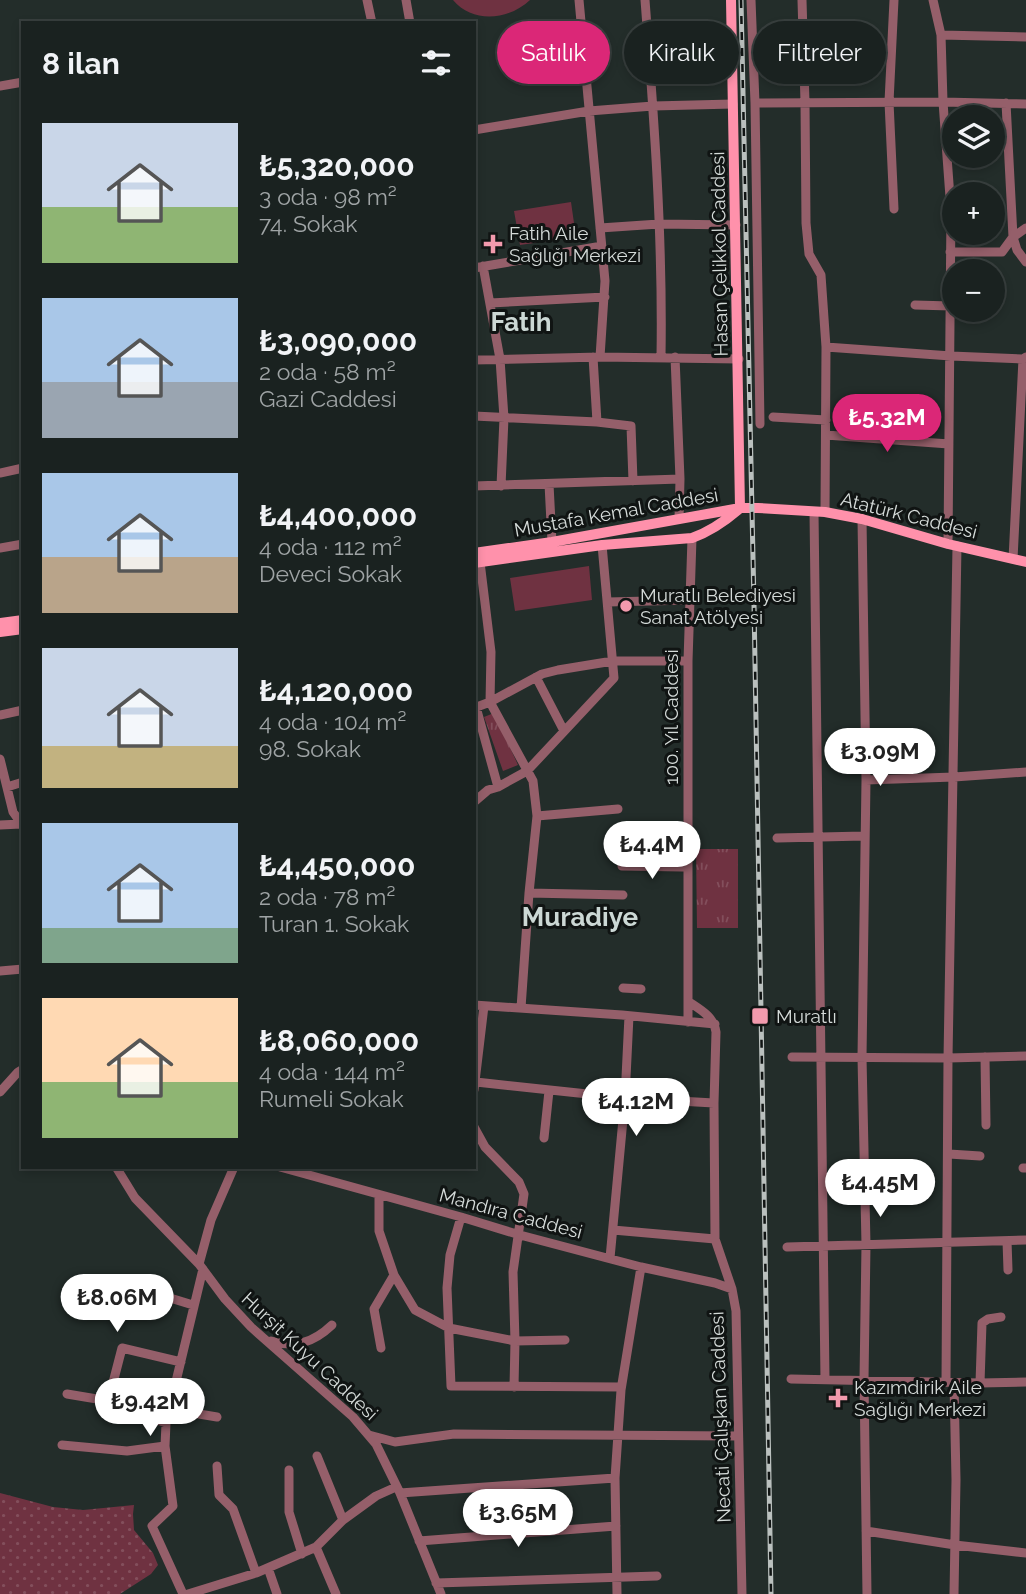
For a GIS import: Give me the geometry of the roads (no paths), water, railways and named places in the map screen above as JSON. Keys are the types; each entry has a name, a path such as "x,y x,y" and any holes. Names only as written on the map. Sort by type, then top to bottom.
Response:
{"main road":[{"name":"Hasan Çelikkol Caddesi","path":"731,0 740,508"},
{"name":"Atatürk Caddesi","path":"740,508 820,512 862,519 1026,562"},
{"name":"Mustafa Kemal Caddesi","path":"476,559 552,542 740,508"},
{"name":"Mustafa Kemal Caddesi","path":"476,559 688,538 704,534 740,508"},
{"path":"701,515 704,534"},
{"path":"679,519 680,528 688,538"},
{"path":"0,623 21,620"},
{"path":"0,632 21,629"}],"street":[{"path":"367,0 371,21"},
{"path":"406,0 410,21"},
{"path":"579,0 605,281 596,357 597,422"},
{"path":"645,0 659,224 661,357"},
{"path":"751,0 760,424"},
{"path":"802,0 806,223 810,254 821,275 826,346 827,435 820,512 819,836 825,1379"},
{"path":"894,0 889,102 894,209"},
{"path":"933,0 941,35 951,211 950,259"},
{"path":"941,35 1026,37"},
{"path":"0,86 21,82"},
{"path":"755,103 1026,104"},
{"path":"1006,103 1013,237 1017,250 1026,262"},
{"path":"476,130 589,111 733,104"},
{"path":"600,228 659,224 736,225"},
{"path":"950,252 1002,252 1013,237 1026,228"},
{"path":"501,486 504,418 500,359 490,303 478,267 601,246"},
{"path":"490,303 605,298"},
{"path":"915,305 942,306"},
{"path":"951,322 949,443 953,545 954,777 946,1241 956,1545 954,1594"},
{"path":"826,346 951,356 1024,358 1013,559"},
{"path":"476,360 596,357 738,359"},
{"path":"675,358 679,519"},
{"path":"476,416 631,426 633,481"},
{"path":"773,417 826,420"},
{"path":"827,435 949,443"},
{"path":"0,473 21,468"},
{"path":"476,486 680,479"},
{"path":"549,484 552,542"},
{"path":"862,519 866,780 862,1057 866,1245 864,1380 867,1594"},
{"name":"100. Yıl Caddesi","path":"688,538 688,1022"},
{"path":"0,548 21,544"},
{"path":"476,800 488,790 527,771 614,678 602,545"},
{"path":"476,559 491,652 490,702 533,781 537,816 521,1008"},
{"path":"608,602 689,600"},
{"path":"476,708 536,677 558,670 613,661 688,662"},
{"path":"536,677 564,731"},
{"path":"0,715 21,710"},
{"path":"476,711 498,787"},
{"path":"0,759 13,812 21,824"},
{"path":"866,780 1026,772"},
{"path":"7,787 21,783"},
{"path":"537,816 618,809"},
{"path":"0,825 21,825"},
{"path":"777,838 864,836"},
{"path":"622,866 682,867"},
{"path":"529,893 623,895"},
{"path":"0,971 21,969"},
{"path":"623,988 640,989"},
{"path":"689,1002 703,1011 715,1028"},
{"path":"476,1066 479,1005 629,1016 688,1022 715,1028"},
{"path":"610,1258 625,1098 629,1016"},
{"name":"Necati Çalışkan Caddesi","path":"715,1028 715,1239 732,1289 736,1311 742,1594"},
{"path":"985,1056 986,1125"},
{"path":"792,1057 1026,1056"},
{"path":"0,1093 21,1070"},
{"path":"476,1086 714,1103"},
{"path":"544,1138 549,1091"},
{"path":"476,1131 485,1147 519,1182 524,1194 513,1272 514,1387"},
{"path":"949,1154 980,1156"},
{"name":"Hurşit Kuyu Caddesi","path":"117,1169 135,1198 201,1267 225,1299 265,1339 353,1417 376,1444 441,1594"},
{"path":"233,1169 211,1220 166,1423 165,1446 173,1506 152,1526 185,1594 256,1573 302,1554 316,1547 343,1520 376,1496 398,1490 615,1478"},
{"name":"Mandıra Caddesi","path":"309,1171 379,1195 520,1235 732,1289"},
{"path":"379,1195 379,1231 394,1275 415,1310 449,1328 515,1341 565,1340"},
{"path":"461,1217 450,1255 447,1288 451,1386 621,1387"},
{"path":"612,1230 715,1239"},
{"path":"787,1247 1026,1240"},
{"path":"1007,1241 1008,1269"},
{"path":"617,1594 615,1478 621,1387 642,1267"},
{"path":"381,1348 374,1309 394,1275"},
{"path":"144,1290 193,1305"},
{"path":"981,1383 982,1323 1001,1317"},
{"path":"265,1339 283,1345 299,1343 313,1340 332,1325"},
{"path":"108,1402 122,1348 181,1362"},
{"path":"791,1379 1026,1382"},
{"path":"67,1394 108,1402 166,1423"},
{"path":"169,1409 217,1418"},
{"path":"367,1434 395,1442 454,1434 738,1436"},
{"path":"62,1445 127,1451 165,1446"},
{"path":"317,1456 343,1520"},
{"path":"217,1466 219,1495 233,1509 256,1573"},
{"path":"289,1470 289,1511 302,1554"},
{"path":"419,1541 616,1526"},
{"path":"866,1531 1026,1553"},
{"path":"316,1547 336,1594"},
{"path":"268,1568 277,1594"},
{"path":"436,1583 657,1576"}],"railway":[{"path":"741,0 771,1594"}],"place":[{"name":"Fatih Aile Sağlığı Merkezi","path":"493,244"},
{"name":"Muratlı Belediyesi Sanat Atölyesi","path":"626,606"},
{"name":"Muratlı","path":"760,1016"},
{"name":"Kazımdirik Aile Sağlığı Merkezi","path":"838,1398"}],"district":[{"name":"Fatih","path":"521,322"},
{"name":"Muradiye","path":"580,917"}]}
